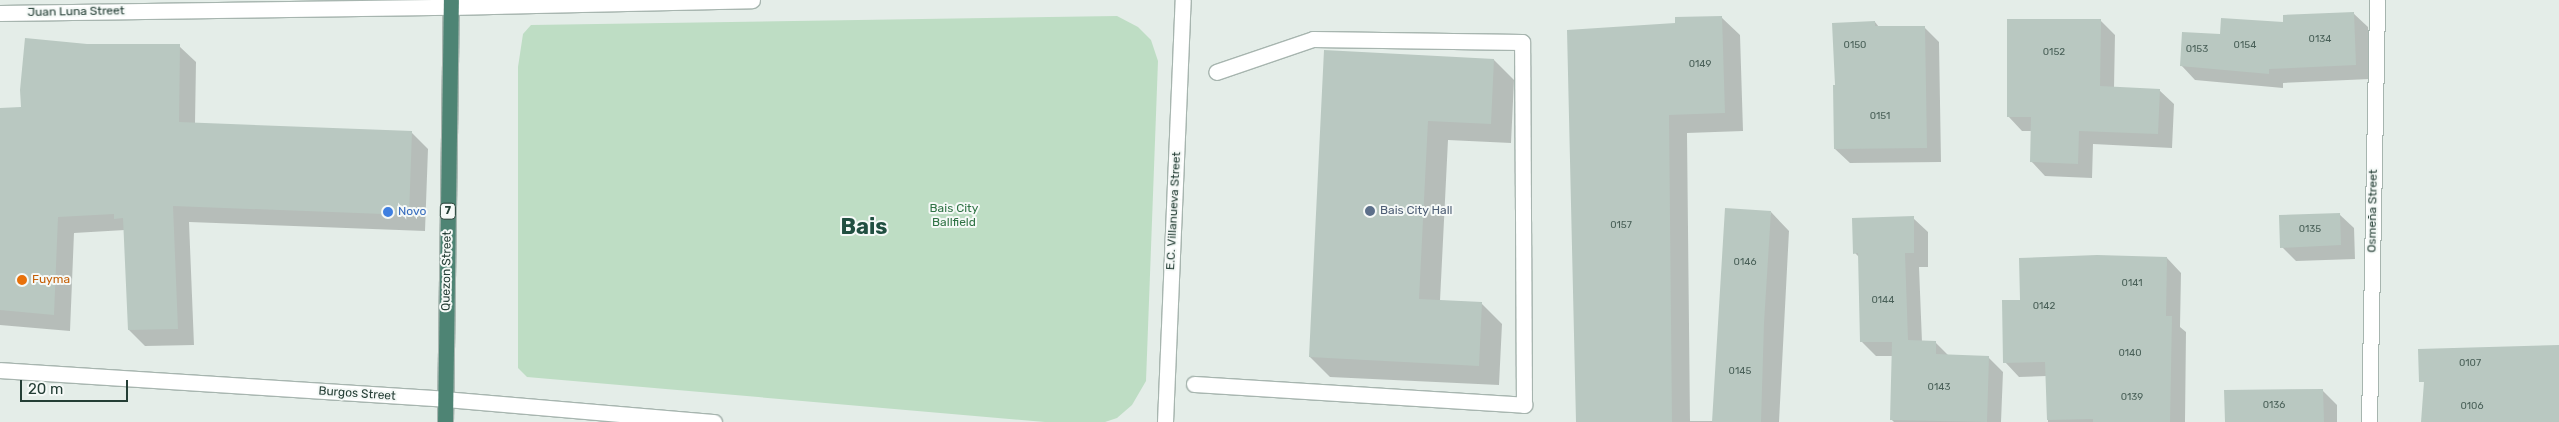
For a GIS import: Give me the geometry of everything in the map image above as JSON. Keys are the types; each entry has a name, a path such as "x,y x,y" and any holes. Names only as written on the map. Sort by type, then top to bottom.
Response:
{"highway":[{"name":"Quezon Street","path":"445,422 451,4"}],"street":[{"name":"Juan Luna Street","path":"0,13 752,0"},
{"name":"E.C. Villanueva Street","path":"1164,422 1183,0"},
{"name":"Osmeña Street","path":"2369,422 2377,0"},
{"path":"1194,384 1524,405 1522,42 1314,39 1216,72"},
{"name":"Burgos Street","path":"0,370 445,400 714,422"}],"green space":[{"name":"Bais City Ballfield","path":"1117,16 1138,27 1151,40 1158,61 1146,381 1132,405 1117,418 1105,422 1045,422 527,377 518,368 518,67 523,34 531,25"}],"building":[{"path":"2354,12 2356,65 2269,69 2269,74 2180,66 2182,32 2220,34 2221,18 2283,22 2283,15"},
{"path":"1722,16 1725,113 1669,115 1672,422 1576,422 1567,30 1675,23 1675,17"},
{"path":"2007,19 2101,19 2100,86 2160,89 2158,134 2079,131 2078,164 2030,162 2031,117 2007,117"},
{"path":"1875,21 1875,26 1925,26 1927,148 1834,149 1833,85 1835,85 1832,23"},
{"path":"25,38 87,44 180,44 179,122 412,131 409,215 173,206 178,329 128,330 123,218 114,219 114,214 58,217 54,315 0,310 0,108 21,107 20,90"},
{"name":"Bais City Hall","path":"1324,50 1494,59 1491,124 1428,121 1419,299 1482,302 1479,366 1309,357"},
{"path":"1725,208 1771,211 1764,323 1761,422 1712,422"},
{"path":"2340,213 2341,245 2280,248 2279,215"},
{"path":"1914,216 1914,253 1905,253 1908,340 1936,341 1936,354 1989,356 1987,422 1890,420 1892,342 1860,342 1858,253 1853,254 1852,218"},
{"path":"2097,255 2167,257 2166,316 2172,316 2170,422 2093,422 2093,419 2047,420 2045,362 2003,363 2002,300 2020,300 2019,258"},
{"path":"2559,345 2559,422 2421,422 2424,382 2419,382 2418,349"},
{"path":"2323,389 2324,422 2225,422 2224,390"}],"place":[{"name":"Bais City Hall","path":"1370,211"},
{"name":"Novo","path":"388,212"},
{"name":"Fuyma","path":"22,280"}],"district":[{"name":"Bais","path":"864,227"}]}
